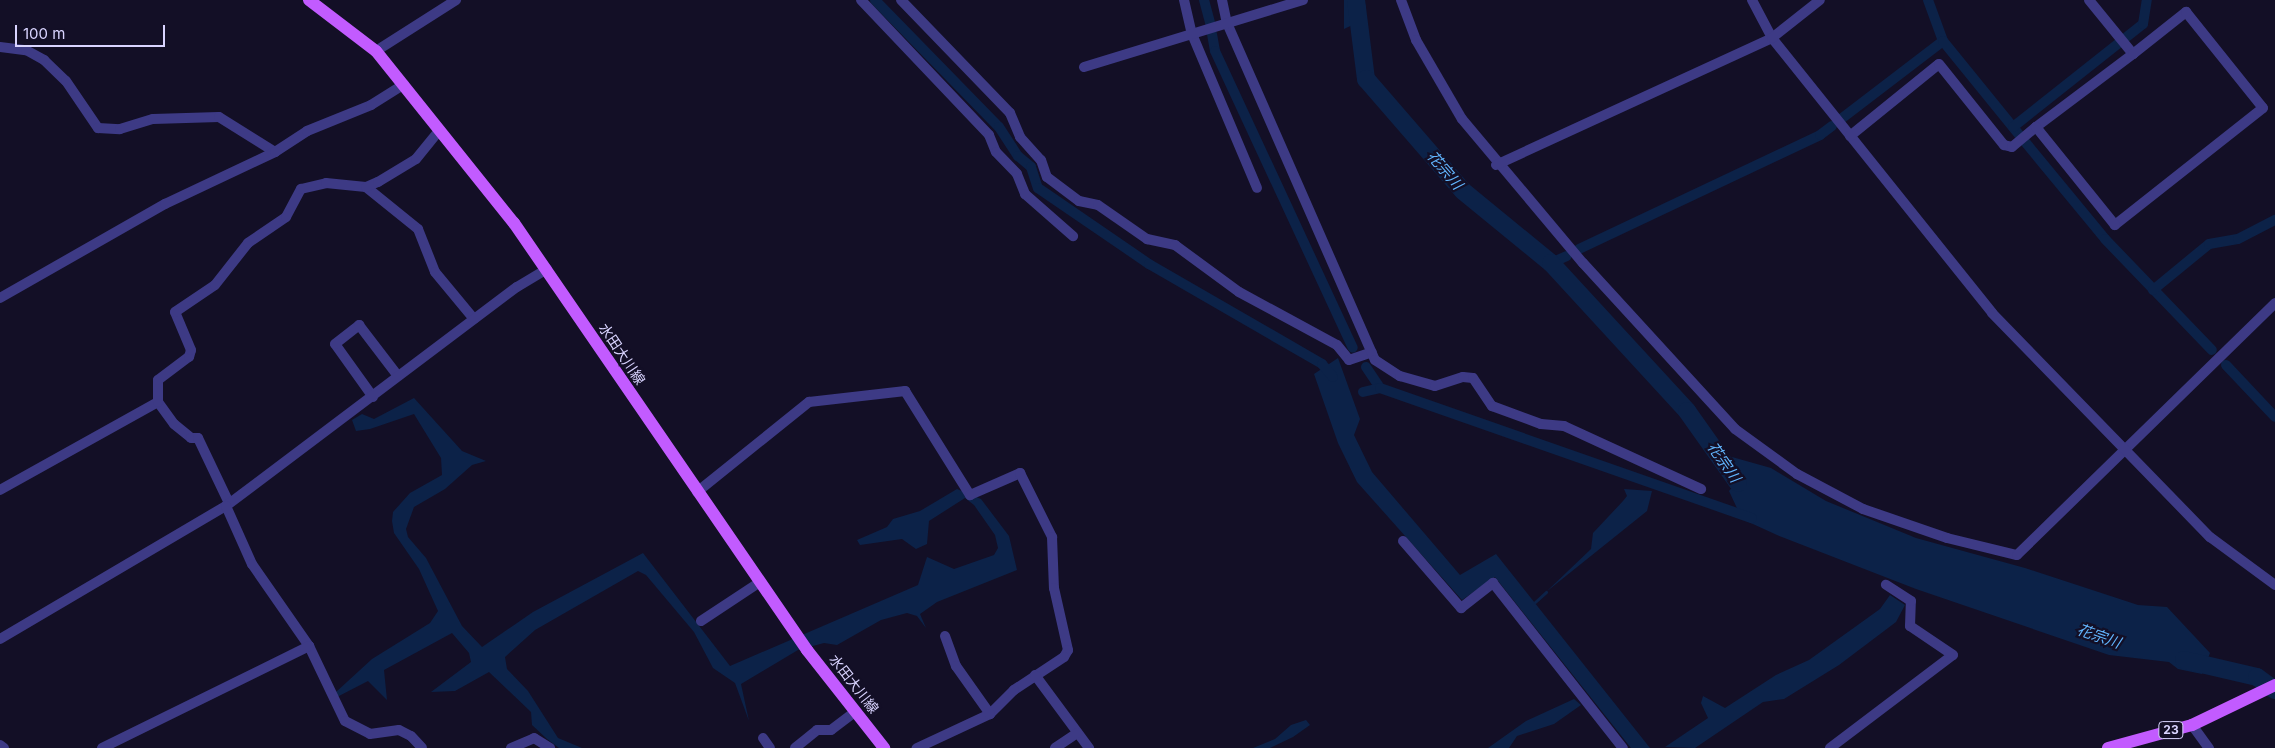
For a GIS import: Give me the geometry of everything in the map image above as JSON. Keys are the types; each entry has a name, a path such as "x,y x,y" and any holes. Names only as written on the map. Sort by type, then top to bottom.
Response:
{"main road":[{"name":"水田大川線","path":"309,0 376,51 404,84 547,270 697,492 797,635 884,748"},
{"name":"23","path":"2108,748 2130,744 2192,725 2230,704 2275,685"}],"street":[{"path":"376,51 456,0"},
{"path":"861,0 989,135 996,152 1017,174 1025,194 1073,236"},
{"path":"901,0 1010,113 1020,137 1041,160 1047,176 1079,201 1098,205 1147,239 1175,245 1238,292 1337,345 1349,360 1372,352"},
{"path":"1184,0 1192,34 1257,188"},
{"path":"1222,0 1227,23 1372,352 1384,368 1420,383 1435,386 1463,376 1473,378 1492,406 1541,424 1564,426 1701,489"},
{"path":"1084,68 1302,0"},
{"path":"1402,0 1416,40 1462,119 1496,165 1736,429 1797,474 1863,509 1947,538 2017,555 2275,303"},
{"path":"1752,0 1772,38 1992,313 2210,537 2275,585"},
{"path":"1496,165 1772,38 1820,0"},
{"path":"2089,0 2133,54"},
{"path":"1850,136 1939,64 2004,145 2012,147 2036,127 2186,12 2263,108 2115,225 2036,127"},
{"path":"0,47 26,50 44,60 66,81 98,128 120,129 153,119 219,117 275,152"},
{"path":"0,298 165,204 275,152 307,132 371,105 404,84"},
{"path":"366,187 416,159 439,131"},
{"path":"422,748 411,736 399,730 370,734 345,721 309,646 252,564 228,504 198,438 191,438 174,424 158,402 158,380 189,357 191,350 175,312 215,285 248,243 286,217 301,189 326,183 366,187 418,230 434,272 474,319"},
{"path":"0,640 228,504 373,397 474,319 547,270"},
{"path":"373,397 335,344 359,325 398,376"},
{"path":"697,492 809,402 905,391 970,495 1020,473 1047,521 1052,537 1054,588 1068,650 1035,675 990,714 916,748"},
{"path":"0,490 158,402"},
{"path":"1403,541 1461,608 1493,584 1623,748"},
{"path":"701,621 760,582"},
{"path":"1830,748 1953,655 1910,626 1910,601 1886,585"},
{"path":"945,636 956,666 990,714"},
{"path":"102,748 309,646"},
{"path":"1035,675 1076,733 1089,748"},
{"path":"796,748 817,730 831,730 856,712"},
{"path":"2192,725 2208,748"},
{"path":"1055,748 1076,733"},
{"path":"511,748 534,738 548,746"},
{"path":"763,738 770,748"},
{"path":"0,745 4,748"}],"water":[{"path":"1344,0 1364,0 1366,7 1363,20 1344,29"},
{"path":"1338,358 1360,419 1354,435 1372,472 1460,575 1496,554 1650,748 1631,748 1495,577 1462,600 1357,482 1338,443 1314,374"},
{"path":"414,398 462,451 486,461 472,465 445,489 414,507 406,529 408,537 426,558 462,626 482,647 533,612 643,553 730,666 918,585 927,557 954,569 994,555 998,548 995,535 974,505 965,498 929,521 927,544 916,549 902,539 860,545 857,540 887,527 893,519 920,511 957,489 981,499 1009,536 1017,570 937,602 920,614 926,628 917,616 907,613 881,620 837,645 824,643 798,650 741,684 749,721 735,683 713,668 694,632 646,575 638,571 535,630 505,657 507,669 528,691 558,738 582,748 559,748 547,739 532,725 531,712 489,672 455,691 431,692 471,662 469,653 452,633 384,670 387,700 368,681 337,697 336,692 372,659 430,623 438,611 419,569 394,533 392,521 393,512 410,493 442,475 441,458 414,414 370,429 356,431 352,420 362,414 374,419"},
{"path":"1732,457 1771,468 1826,501 1916,538 2025,568 2138,605 2167,607 2210,653 2202,674 2178,669 2169,662 2109,655 1916,589 1777,535 1742,519 1729,491 1734,485 1722,469"},
{"path":"1624,489 1652,491 1647,511 1546,592 1591,549 1593,533 1627,496"},
{"path":"1890,595 1905,605 1896,622 1839,665 1784,699 1763,702 1695,748 1665,747 1708,718 1701,703 1703,696 1725,708 1776,675 1809,660 1880,609"},
{"path":"1574,699 1581,705 1554,724 1517,736 1509,748 1488,748 1526,721"},
{"path":"1306,720 1310,725 1293,737 1270,748 1253,748 1275,739 1291,725"}],"waterway":[{"path":"875,0 999,127 1018,156 1031,167 1038,188 1149,264 1322,364 1333,377"},
{"path":"1204,0 1210,23"},
{"name":"花宗川","path":"1356,0 1366,79 1463,191 1551,263 1687,411 1738,483"},
{"path":"1928,0 1943,41"},
{"path":"2013,127 2143,24 2147,0"},
{"path":"1212,34 1215,51 1353,348"},
{"path":"1841,119 1943,41 2021,137"},
{"path":"1579,249 1820,135 1832,126"},
{"path":"2026,143 2105,239 2212,350"},
{"path":"2153,290 2209,244 2238,239 2275,220"},
{"path":"1551,263 1567,256"},
{"path":"2226,365 2275,417"},
{"path":"1366,367 1380,388"},
{"path":"1363,392 1380,388 1752,518"},
{"path":"1535,602 1546,592"},
{"name":"花宗川","path":"2184,660 2257,677 2275,690"}]}
